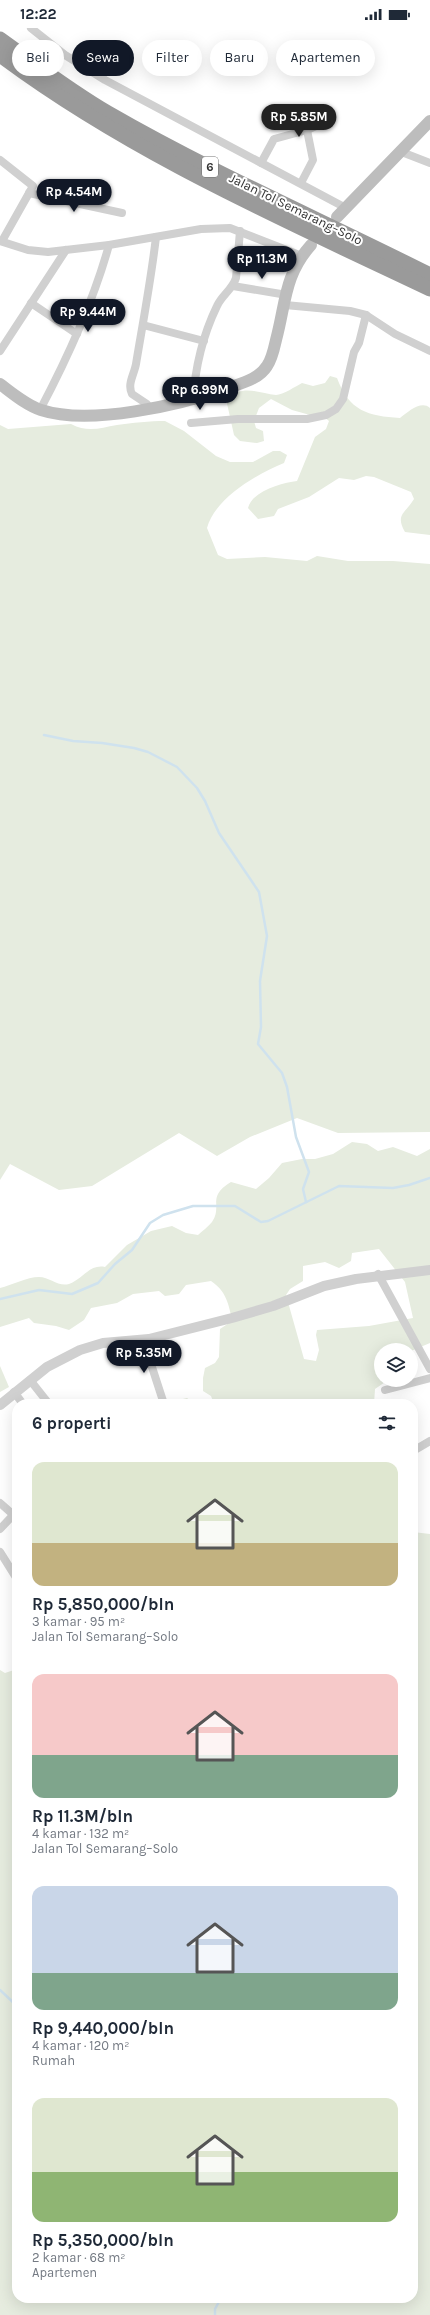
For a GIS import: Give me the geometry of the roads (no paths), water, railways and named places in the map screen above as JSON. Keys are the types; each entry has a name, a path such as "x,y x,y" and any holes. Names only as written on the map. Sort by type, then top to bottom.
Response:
{"highway":[{"name":"Jalan Tol Semarang–Solo","path":"0,39 57,80 107,112 228,176 430,275"},
{"name":"Jalan Tol Semarang–Solo","path":"0,55 47,90 98,122 227,191 430,289"}],"main road":[{"path":"337,217 399,151 430,121"},
{"path":"0,384 40,410 79,415 149,408 193,400 250,380 263,372 273,353 290,278 302,256 312,245"}],"street":[{"path":"32,28 82,67 346,208"},
{"path":"261,163 274,139 307,130 329,120"},
{"path":"300,183 313,160 307,130"},
{"path":"399,151 430,163"},
{"path":"0,160 33,185 1,241 38,251 66,250 109,245 213,228 230,228 302,256"},
{"path":"29,193 122,213"},
{"path":"193,400 194,376 204,341 218,304 233,286 240,231"},
{"path":"149,408 147,404 133,396 130,387 143,325 156,237"},
{"path":"40,410 77,334 97,286 109,245"},
{"path":"0,350 66,250"},
{"path":"233,286 286,300 366,315 394,334 430,351"},
{"path":"31,303 77,334"},
{"path":"191,423 238,420 307,419 317,418 331,412 343,400 354,352 359,343 366,315"},
{"path":"143,325 204,341"},
{"path":"0,1405 14,1392 47,1367 80,1350 104,1343 149,1339 273,1306 324,1286 378,1274 430,1270"},
{"path":"378,1274 430,1369"},
{"path":"149,1339 151,1364 162,1399"},
{"path":"385,1390 430,1378"},
{"path":"30,1380 45,1399"},
{"path":"14,1392 19,1399"},
{"path":"418,1448 430,1441"},
{"path":"0,1504 12,1512"},
{"path":"0,1529 12,1518"},
{"path":"0,1552 12,1571"}],"waterway":[{"path":"44,735 73,741 102,743 134,748 148,752 177,767 197,788 205,801 219,833 259,892 267,936 260,981 261,1027 258,1044 282,1073 287,1087 296,1137 309,1172 303,1189 306,1202"},
{"path":"0,1299 39,1290 72,1294 98,1283 115,1264 132,1250 150,1223 163,1215 193,1206 235,1206 261,1222 268,1221 339,1186 393,1188 409,1185 430,1178"},
{"path":"0,1990 12,2001"},
{"path":"215,2315 215,2309 218,2303"}]}
